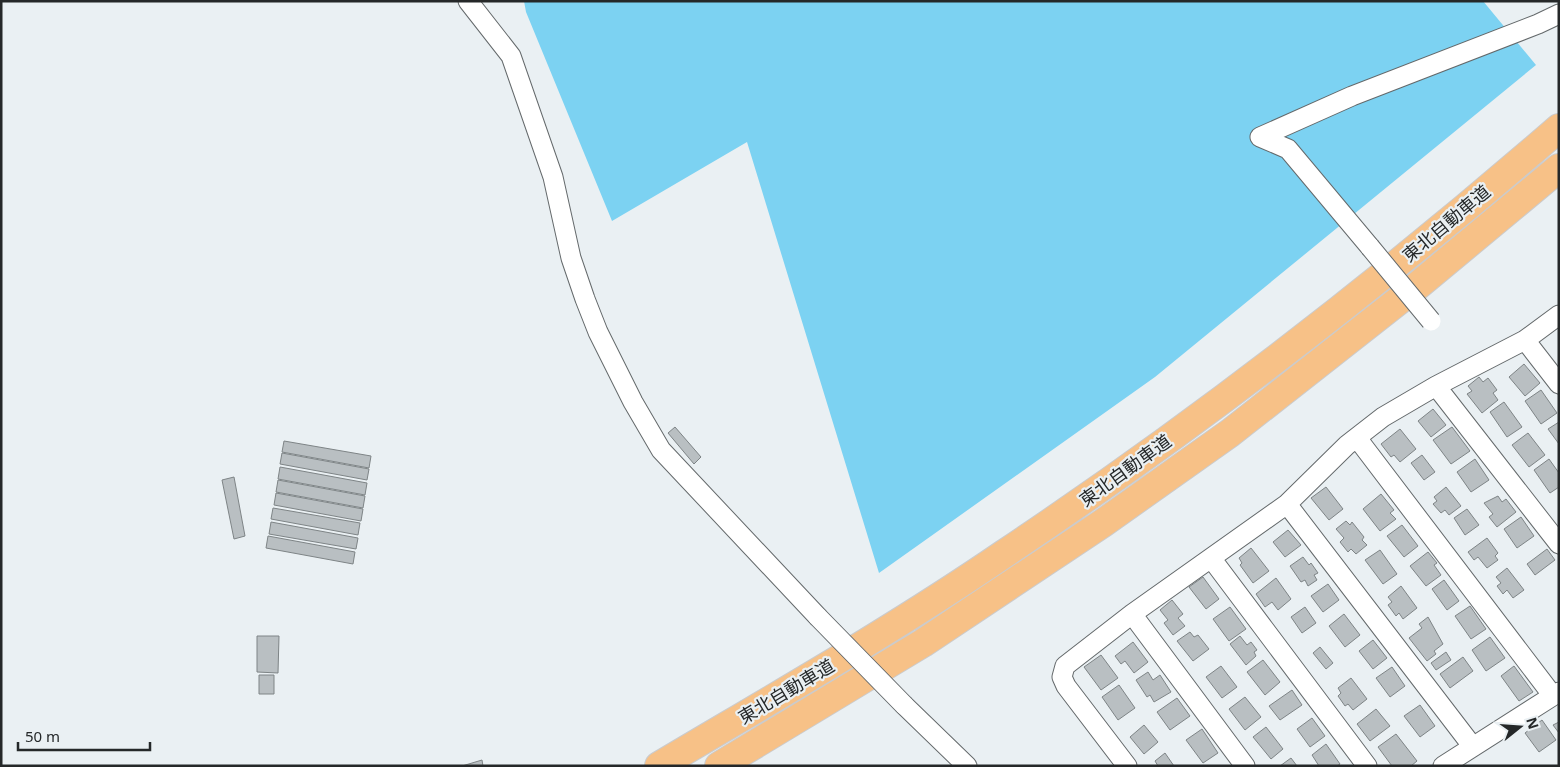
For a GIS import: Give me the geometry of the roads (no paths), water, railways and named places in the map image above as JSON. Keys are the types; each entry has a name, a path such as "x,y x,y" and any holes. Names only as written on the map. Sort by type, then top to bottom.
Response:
{"highway":[{"name":"東北自動車道","path":"659,766 908,617 1087,498 1214,406 1399,262 1559,128"},
{"name":"東北自動車道","path":"720,766 923,643 1095,528 1222,438 1416,287 1559,168"}],"street":[{"path":"468,1 511,56 551,169 571,258 585,298 598,332 633,402 661,450 818,617 967,766"},
{"path":"1430,321 1288,149 1260,137 1352,96 1538,24 1559,14"},
{"path":"1127,766 1066,686 1062,677 1065,666 1132,614 1287,504 1357,438 1383,417 1436,386 1525,340 1559,315"},
{"path":"1525,340 1559,384"},
{"path":"1436,386 1559,544"},
{"path":"1357,438 1556,694 1443,766"},
{"path":"1287,504 1473,747"},
{"path":"1211,558 1367,766"},
{"path":"1132,614 1245,766"}]}
